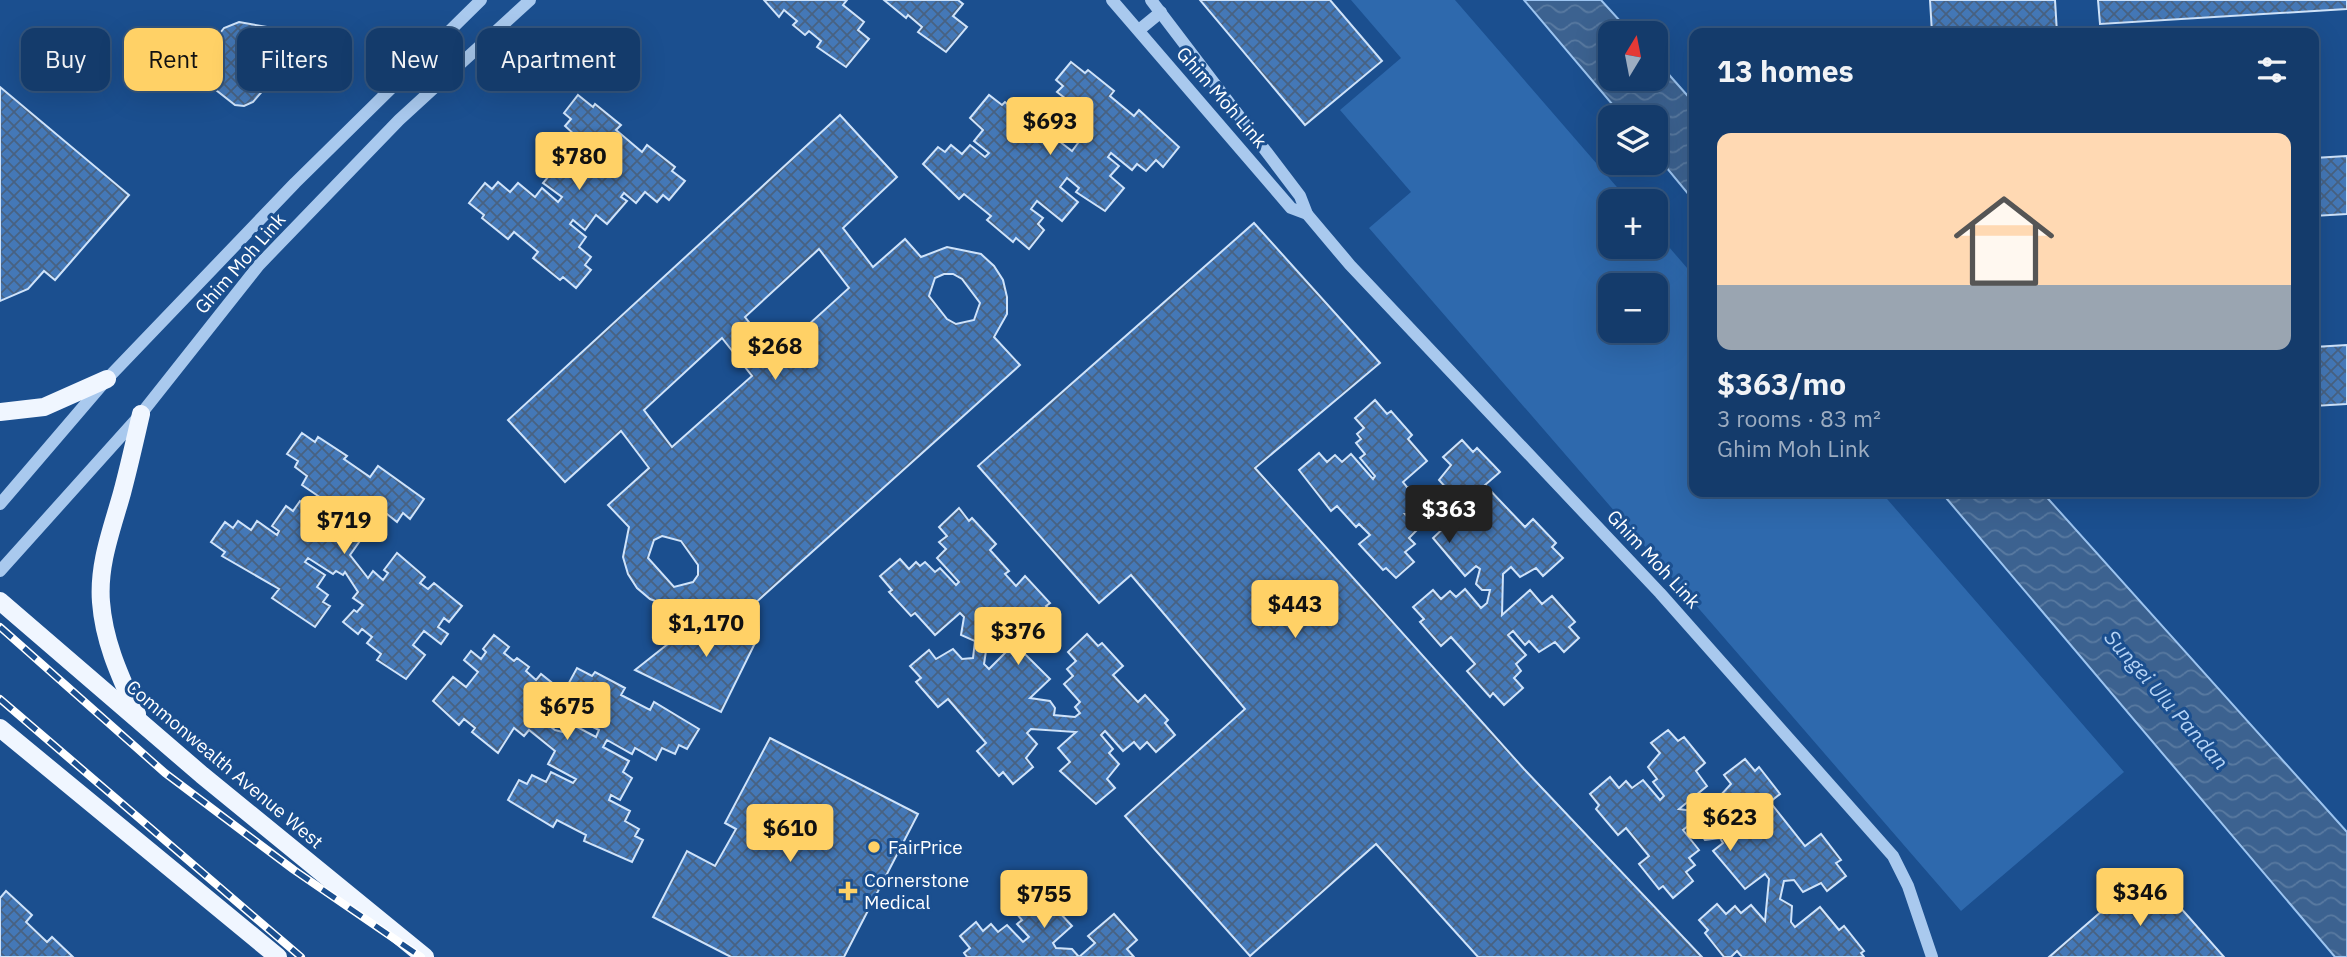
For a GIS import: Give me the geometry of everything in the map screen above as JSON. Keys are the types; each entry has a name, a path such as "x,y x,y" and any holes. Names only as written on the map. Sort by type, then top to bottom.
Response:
{"main road":[{"path":"0,412 44,407 107,379"},
{"path":"141,414 122,495 110,526 103,559 100,601 115,667 141,720"},
{"name":"Commonwealth Avenue West","path":"0,601 202,775 425,957"},
{"path":"0,728 278,957"}],"street":[{"name":"Ghim Moh Link","path":"0,504 107,379 295,183 481,0"},
{"name":"Ghim Moh Link","path":"0,571 141,414 259,265 400,121 530,0"},
{"name":"Ghim Moh Link","path":"1112,0 1291,208 1307,214"},
{"name":"Ghim Moh Link","path":"1151,0 1300,196 1307,214 1350,265 1660,593 1893,856 1908,886 1932,957"},
{"path":"1139,30 1161,12"},
{"path":"1262,174 1275,162"}],"shaded area":[{"path":"1351,0 1455,0 1598,165 1598,175 1606,175 1619,189 1598,189 1598,259 1668,259 1668,246 1689,270 1689,497 1885,497 2124,772 1961,911 1369,228 1411,192 1340,110 1401,58"}],"water":[{"path":"1524,0 1601,0 1620,21 1598,21 1598,87"},
{"path":"1668,74 1689,97 1689,195 1668,170 1668,105 1613,105 1601,91 1668,91"},
{"name":"Sungei Ulu Pandan","path":"1945,497 2046,497 2347,832 2347,957 2335,957"}],"building":[{"path":"764,0 847,0 843,5 864,22 858,30 869,39 846,67 817,47 821,41 809,31 805,35 793,25 797,21 784,10 779,17"},
{"path":"884,0 958,0 963,4 953,16 967,27 946,52 918,32 922,27 908,15 906,18"},
{"path":"1200,0 1330,0 1382,61 1305,125"},
{"path":"1930,0 2055,0 2057,28 1932,28"},
{"path":"2098,0 2347,0 2347,9 2100,24"},
{"path":"239,22 273,28 237,28 237,91 263,91 253,102 244,106 235,105 217,91 223,91 224,28"},
{"path":"1071,62 1085,73 1088,70 1114,91 1110,96 1134,116 1139,110 1179,147 1163,167 1156,160 1146,171 1137,164 1132,170 1111,153 1108,157 1119,166 1110,176 1124,188 1105,211 1076,192 1079,188 1067,178 1060,187 1078,202 1062,221 1037,201 1031,209 1043,218 1038,224 1044,230 1029,249 1016,238 1013,242 987,220 991,216 964,194 959,199 923,164 938,147 945,152 951,145 962,154 970,145 985,157 989,153 974,141 983,130 970,118 989,95 1002,105 1005,102 1019,114 1015,120 1027,130 1031,126 1055,145 1059,141 1072,151 1078,143 1050,120 1066,99 1057,92 1063,86 1056,80"},
{"path":"0,87 129,195 55,280 44,271 28,289 0,301"},
{"path":"578,95 593,107 595,104 621,125 616,130 642,152 647,145 675,167 672,171 685,181 669,200 663,195 657,202 645,192 636,203 624,193 621,197 627,201 607,224 596,215 585,230 573,220 570,224 586,237 579,247 591,257 585,265 591,270 576,288 563,277 560,280 533,258 538,252 514,232 508,239 482,218 484,215 469,203 485,183 492,189 498,182 510,192 518,183 535,197 542,188 558,202 562,197 543,183 567,154 576,161 580,156 568,146 576,136 565,126 571,119 564,113"},
{"path":"840,115 897,177 843,228 873,267 905,239 921,257 947,247 981,254 994,266 1003,280 1007,297 1007,314 994,337 1020,365 723,632 697,602 683,606 666,605 650,599 637,588 628,574 623,557 629,527 608,505 649,468 621,431 565,482 508,420","holes":["819,249 849,288 775,355 745,317","953,274 962,279 980,303 974,320 956,324 947,319 929,296 935,278","722,338 752,376 672,447 644,410","662,536 681,541 698,565 698,575 693,582 674,587 648,558 654,540"]},
{"path":"2347,156 2347,214 2319,216 2319,158"},
{"path":"1254,223 1380,363 1255,468 1524,769 1702,957 1478,957 1376,844 1250,956 1125,816 1245,709 1131,575 1099,603 978,466"},
{"path":"2347,345 2347,404 2319,406 2319,347"},
{"path":"1375,400 1387,414 1391,411 1412,435 1408,439 1427,461 1403,482 1407,487 1424,488 1429,501 1447,500 1449,491 1439,480 1451,465 1443,457 1462,440 1473,452 1477,448 1500,472 1485,485 1525,527 1533,519 1556,543 1552,547 1563,558 1543,576 1536,568 1520,577 1511,567 1503,574 1502,615 1530,590 1542,604 1552,596 1575,622 1569,627 1579,638 1564,652 1555,642 1539,652 1529,641 1525,645 1513,631 1508,635 1526,655 1516,664 1521,671 1514,678 1523,688 1504,705 1493,693 1490,697 1467,671 1475,664 1451,637 1441,646 1420,622 1424,619 1413,607 1433,590 1441,599 1450,591 1456,597 1465,589 1481,608 1487,603 1490,590 1482,590 1476,584 1480,569 1476,566 1465,576 1433,538 1451,521 1447,516 1405,514 1418,529 1409,538 1415,544 1405,552 1414,562 1396,578 1386,568 1383,570 1359,544 1370,535 1359,524 1356,527 1337,506 1331,511 1299,470 1319,453 1327,462 1335,455 1342,462 1351,454 1373,479 1375,476 1360,458 1365,454 1356,443 1361,439 1357,434 1364,428 1355,418"},
{"path":"302,433 315,442 318,437 347,456 344,459 370,477 378,466 424,499 410,519 403,513 397,522 387,514 378,527 358,514 353,522 342,515 338,521 362,538 350,555 368,578 373,571 383,580 388,573 384,570 397,553 425,577 420,583 428,589 434,583 462,606 449,622 444,618 438,627 448,634 441,644 424,631 413,645 425,655 406,679 377,660 381,654 367,643 372,637 362,629 358,634 343,622 363,605 353,598 358,592 345,572 343,575 336,571 333,574 308,558 305,562 325,575 317,587 328,595 323,602 330,606 315,627 272,598 279,589 222,556 225,552 211,542 225,522 233,528 238,521 251,530 257,521 277,535 279,531 272,526 286,506 293,511 300,501 322,515 327,508 318,502 321,498 302,485 307,476 295,467 298,461 287,454"},
{"path":"959,508 969,521 972,518 996,544 990,550 1009,571 1005,574 1016,586 1025,576 1050,603 1046,606 1056,616 1036,634 1027,625 1020,631 1014,624 1004,633 991,618 984,664 989,669 1008,650 1018,660 1025,654 1050,679 1030,698 1050,701 1055,708 1054,715 1075,717 1080,713 1075,707 1080,702 1064,684 1073,676 1067,669 1076,661 1068,652 1087,634 1098,646 1102,643 1123,666 1113,675 1138,702 1145,695 1168,720 1165,723 1175,735 1156,752 1147,742 1140,749 1134,742 1123,751 1105,731 1101,735 1113,749 1109,753 1119,764 1107,779 1115,788 1096,804 1060,771 1070,762 1058,748 1076,732 1031,729 1027,733 1037,744 1026,758 1033,767 1013,784 1003,772 999,776 977,751 986,743 948,699 938,707 916,682 921,678 910,666 929,650 936,659 953,649 962,659 973,658 975,641 961,635 964,617 960,613 935,635 915,613 911,616 889,592 892,590 880,576 900,559 909,569 916,562 920,566 925,562 935,572 940,568 956,585 959,582 937,558 946,549 939,542 947,536 939,527"},
{"path":"757,602 759,635 721,712 635,670 707,613 723,632"},
{"path":"494,635 509,647 504,653 529,667 526,671 536,680 541,674 556,686 544,701 540,698 534,704 544,712 540,718 555,730 563,732 568,722 596,737 599,730 577,719 583,708 570,701 573,694 565,690 577,668 592,676 595,672 625,688 621,695 650,710 654,702 699,729 687,749 679,745 675,754 662,748 656,760 635,748 632,754 607,740 603,747 629,761 623,772 632,778 620,800 611,795 609,800 630,811 625,821 639,829 635,836 643,840 632,862 584,841 586,835 557,820 553,827 508,800 519,780 527,784 532,775 546,782 551,772 573,783 576,779 548,764 555,751 529,730 524,736 514,728 498,753 472,732 475,728 464,719 459,725 433,701 453,677 466,687 478,672 464,660 471,651 481,659 486,652 483,649"},
{"path":"1668,730 1678,741 1684,737 1705,763 1696,771 1707,786 1679,809 1720,815 1728,808 1719,797 1731,784 1724,775 1745,759 1755,771 1759,767 1780,794 1770,802 1805,846 1821,834 1841,860 1836,863 1846,876 1827,891 1821,883 1803,892 1794,880 1784,881 1780,899 1792,906 1791,922 1795,927 1820,907 1839,930 1844,926 1864,951 1861,953 1864,957 1742,957 1737,951 1731,957 1724,957 1705,933 1708,930 1699,920 1717,904 1726,914 1735,906 1741,913 1751,905 1765,921 1769,879 1765,874 1745,889 1713,851 1723,843 1720,838 1705,840 1700,833 1702,825 1688,826 1683,830 1699,850 1689,858 1695,865 1686,872 1693,881 1673,898 1663,886 1659,889 1639,864 1649,856 1626,828 1618,835 1596,809 1599,805 1590,794 1610,777 1619,788 1626,781 1632,788 1643,780 1660,800 1664,796 1653,782 1657,779 1648,767 1660,753 1651,743"},
{"path":"770,738 918,814 844,957 731,957 653,917 687,851 715,866 736,829 725,823"},
{"path":"2148,871 2224,957 2049,957"},
{"path":"1030,873 1040,885 1046,880 1068,906 1060,913 1072,926 1053,943 1056,948 1072,949 1079,957 967,957 964,953 970,948 960,936 976,922 983,931 991,924 998,932 1007,925 1023,942 1029,937 1017,924 1022,920 1011,907 1022,897 1014,887"},
{"path":"6,891 32,915 26,922 47,942 52,937 73,957 0,957 0,898"},
{"path":"1114,914 1137,940 1127,949 1134,957 1079,957 1095,943 1088,936"}],"railway":[{"path":"0,627 165,773 294,870 421,957"},
{"path":"0,699 301,957"}],"place":[{"name":"FairPrice","path":"874,847"},
{"name":"Cornerstone Medical","path":"848,891"}]}
